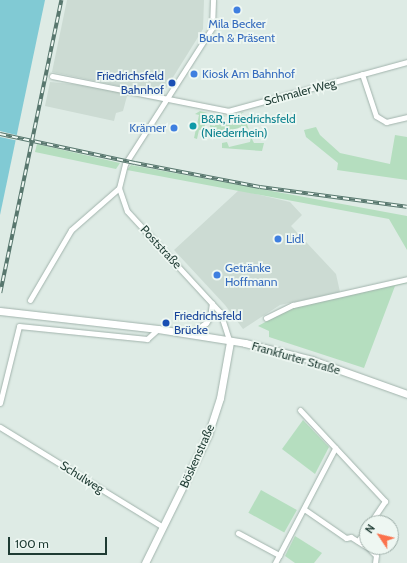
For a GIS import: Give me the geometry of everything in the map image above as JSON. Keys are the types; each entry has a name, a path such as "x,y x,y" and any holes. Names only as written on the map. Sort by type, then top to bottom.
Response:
{"main road":[{"name":"Frankfurter Straße","path":"0,311 158,329 230,342 293,355 407,394"},
{"name":"Böskenstraße","path":"145,563 208,435 220,398 230,342"}],"street":[{"path":"30,300 71,230 118,188 125,164 212,28 213,0"},
{"name":"Schmaler Weg","path":"167,100 228,111 407,62"},
{"path":"362,74 376,116 386,122 407,118"},
{"path":"52,76 167,100"},
{"name":"Poststraße","path":"118,188 127,211 220,312 230,342"},
{"path":"266,318 292,305 407,279"},
{"path":"189,335 206,323 210,317 212,303"},
{"path":"0,403 19,326 147,339 158,329"},
{"path":"300,410 386,501 376,515"},
{"name":"Schulweg","path":"0,427 163,528"},
{"path":"275,563 335,448"},
{"path":"304,508 346,538 352,537 358,540"},
{"path":"238,533 279,555"}],"shaded area":[{"path":"67,0 204,0 203,29 162,95 52,72"},
{"path":"50,82 93,86 131,94 127,96 123,111 116,113 114,121 45,106"},
{"path":"239,190 290,202 302,215 291,226 336,274 340,292 280,305 243,329 225,305 174,250"}],"green space":[{"path":"200,111 208,113 202,114 200,123 205,124 205,131 199,130 197,139 194,138 199,115 195,114"},
{"path":"244,112 239,115 241,122 246,121 249,130 245,126 225,132 225,138 223,138 222,132 212,132 209,136 210,125 215,126 217,117 212,114 227,116 221,117 221,125 236,124 237,116 231,115"},
{"path":"316,127 320,135 340,153 390,164 395,135 407,137 407,180 337,170 338,163 306,137 304,130"},
{"path":"251,137 254,143 264,143 262,151 222,148 222,143 227,142 229,147 250,142"},
{"path":"37,144 120,163 116,169 35,152"},
{"path":"131,165 407,216 407,250 389,219 127,170"},
{"path":"407,280 407,283 395,286 364,368 269,337 269,331 258,326 293,307"},
{"path":"303,420 329,447 315,474 282,449"},
{"path":"261,490 297,510 284,533 248,513"},
{"path":"295,536 322,553 314,563 295,563 285,556"}],"water":[{"path":"0,0 45,0 0,215"}],"pier":[{"path":"0,131 20,136 19,141 0,137"}],"railway":[{"path":"0,293 61,0"},
{"path":"0,134 135,163 260,187 407,207"}],"place":[{"name":"Mila Becker Buch & Präsent","path":"237,10"},
{"name":"Kiosk Am Bahnhof","path":"194,74"},
{"name":"Friedrichsfeld Bahnhof","path":"172,83"},
{"name":"B&R, Friedrichsfeld (Niederrhein)","path":"193,126"},
{"name":"Krämer","path":"174,128"},
{"name":"Lidl","path":"278,239"},
{"name":"Getränke Hoffmann","path":"217,275"},
{"name":"Friedrichsfeld Brücke","path":"166,323"}]}
